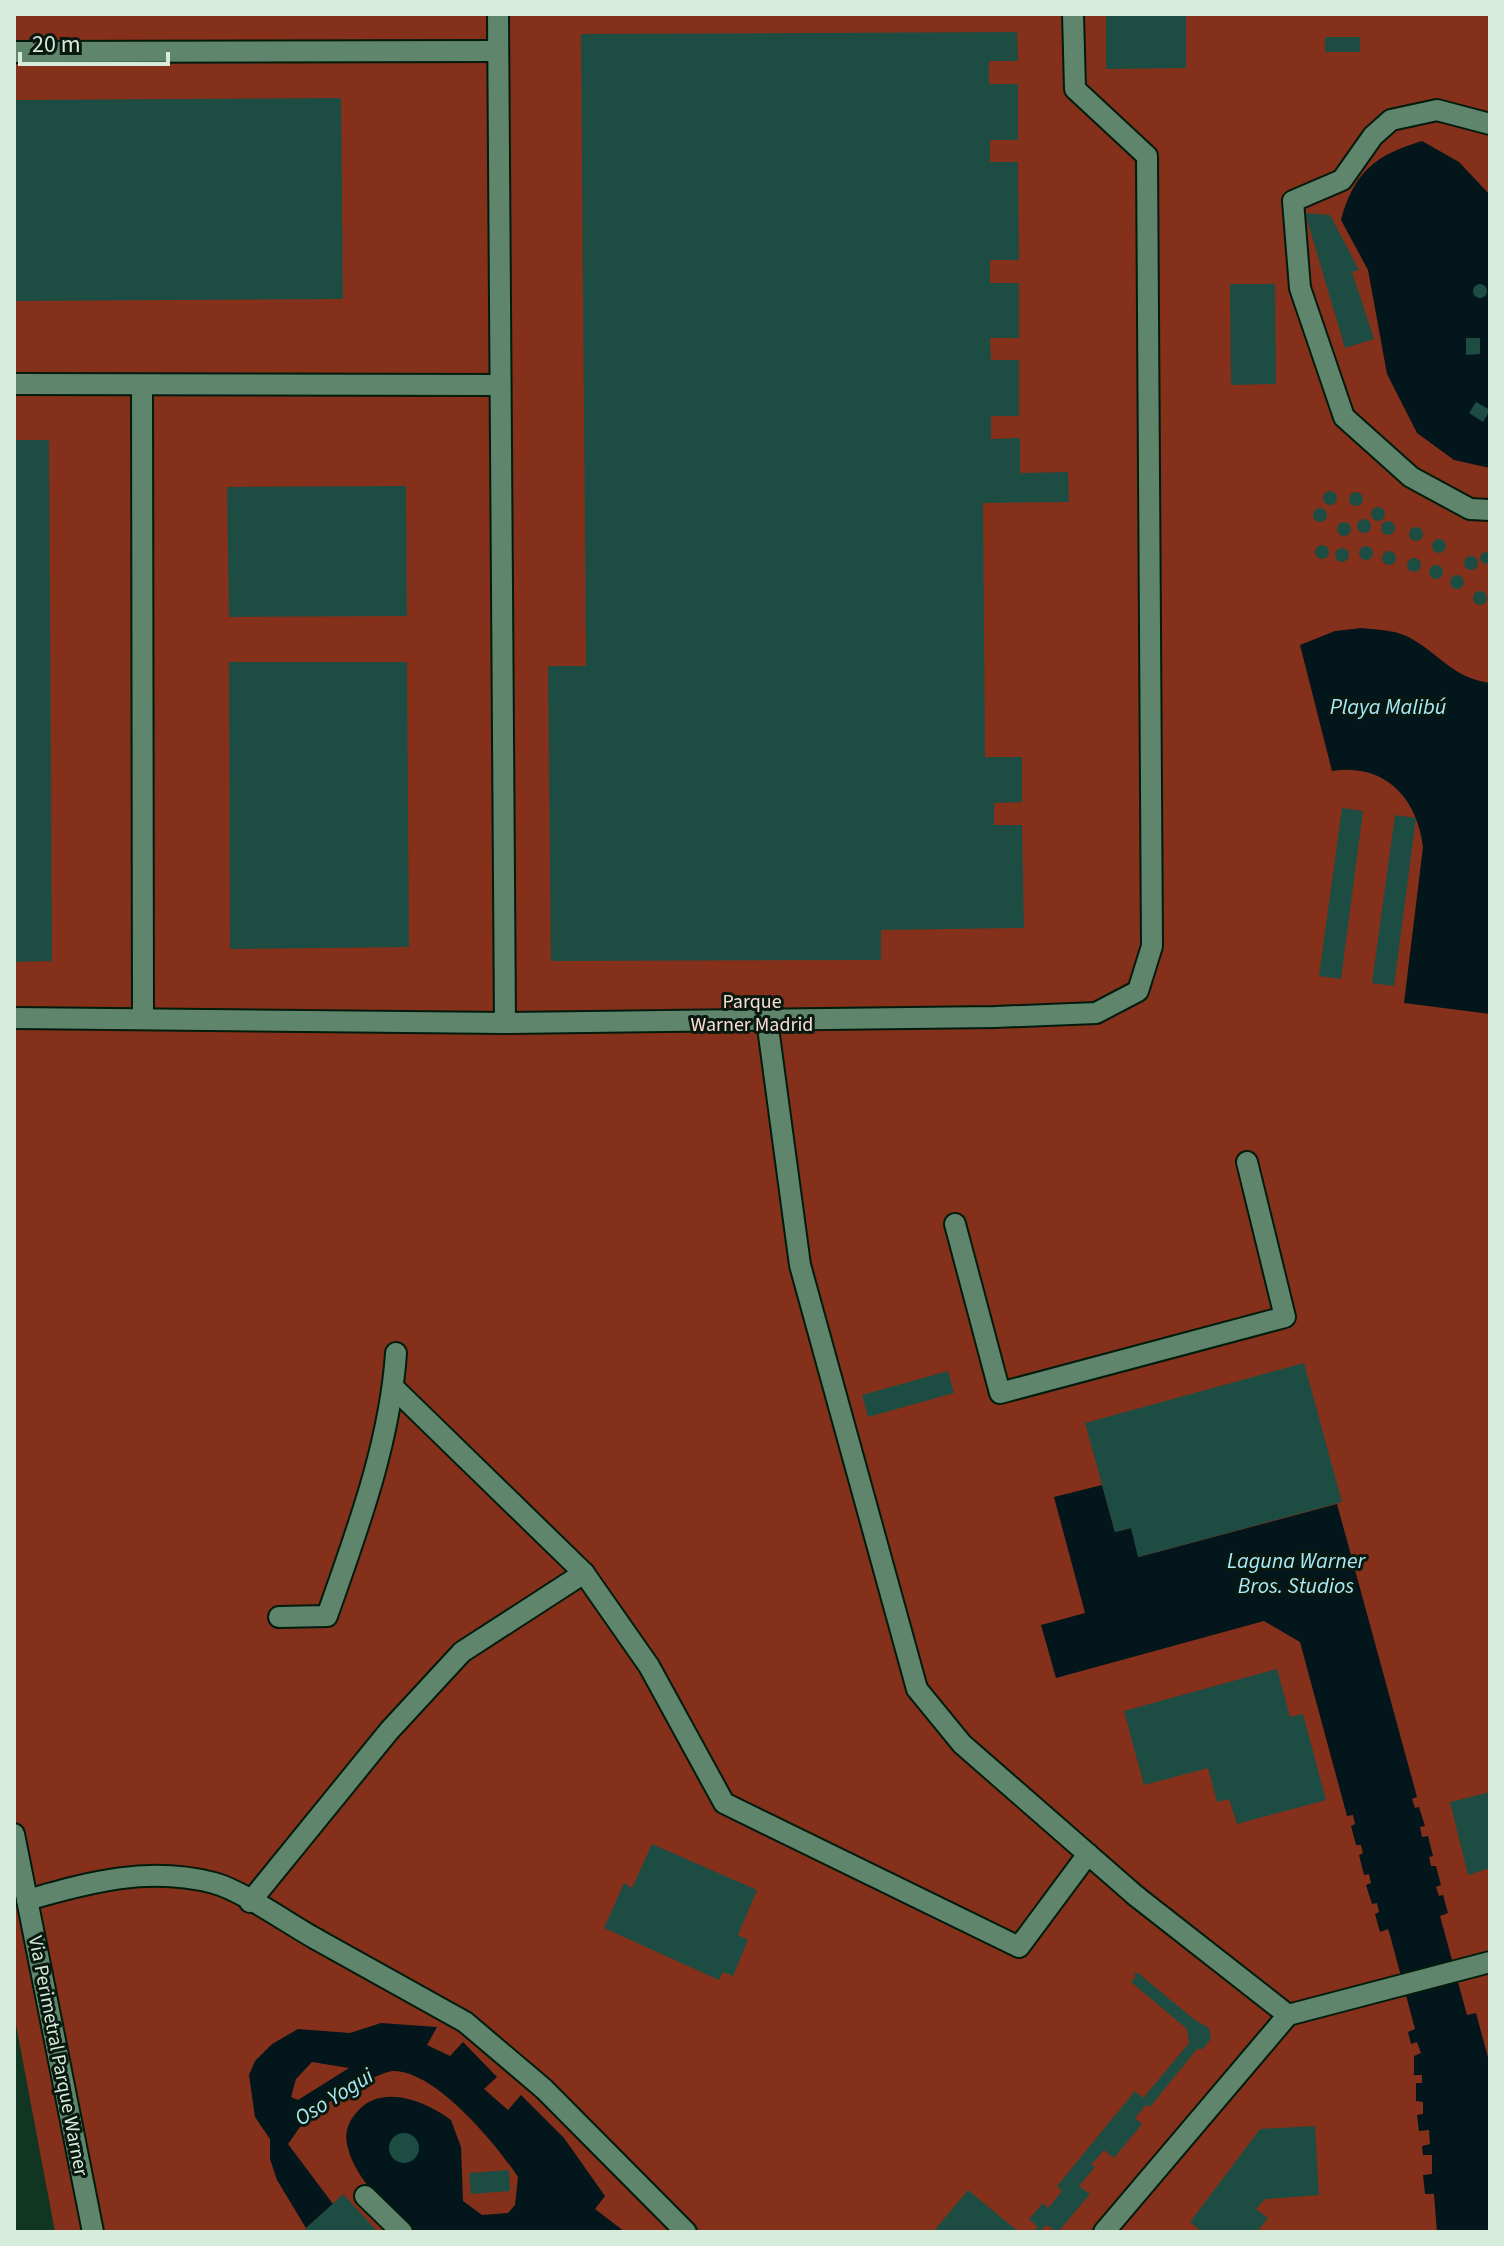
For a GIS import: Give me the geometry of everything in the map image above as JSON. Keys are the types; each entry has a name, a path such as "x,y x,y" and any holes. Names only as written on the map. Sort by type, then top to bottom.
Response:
{"street":[{"path":"498,14 505,1023"},
{"path":"14,1018 505,1023 1096,1013 1138,991 1152,946 1147,156 1075,89 1073,14"},
{"path":"14,52 498,51"},
{"path":"1490,124 1437,110 1391,120 1373,136 1342,180 1293,201 1300,288 1344,417 1411,477 1470,509 1490,510"},
{"path":"14,384 499,385"},
{"path":"142,386 143,1018"},
{"path":"767,1020 800,1265 917,1689 962,1744 1136,1896 1288,2015"},
{"path":"955,1224 1000,1393 1285,1317 1247,1162"},
{"path":"279,1617 327,1616 363,1513 394,1388 396,1353"},
{"path":"394,1388 584,1573 649,1666 724,1803 1019,1947 1088,1854"},
{"path":"250,1902 389,1731 462,1652 584,1573"},
{"name":"Via Perimetral Parque Warner","path":"14,1834 93,2232"},
{"path":"27,1900 100,1879 148,1873 216,1883 465,2022 544,2089 686,2232"},
{"path":"1104,2232 1288,2015 1490,1962"},
{"path":"365,2196 402,2232"}],"green space":[{"name":"Parque Warner Madrid","path":"14,14 1490,14 1490,2232 55,2232 14,2014"}],"water":[{"path":"1422,141 1459,162 1490,195 1490,468 1454,460 1417,433 1387,374 1368,270 1341,220 1353,189 1369,168 1391,152"},
{"name":"Playa Malibú","path":"1362,628 1406,636 1457,671 1490,683 1490,1014 1404,1003 1423,847 1420,829 1406,799 1383,779 1351,770 1332,771 1300,645 1335,631"},
{"name":"Laguna Warner Bros. Studios","path":"1102,1485 1115,1532 1131,1528 1139,1557 1337,1504 1417,1797 1412,1799 1415,1808 1419,1807 1425,1826 1420,1827 1422,1837 1428,1836 1433,1856 1429,1857 1431,1866 1436,1866 1441,1885 1436,1887 1439,1896 1443,1895 1448,1913 1440,1916 1467,2015 1476,2013 1490,2065 1490,2232 1437,2232 1434,2194 1425,2194 1423,2175 1432,2174 1432,2155 1423,2155 1422,2146 1430,2144 1429,2130 1419,2131 1417,2115 1423,2114 1423,2102 1416,2101 1416,2083 1422,2083 1422,2075 1414,2075 1414,2056 1421,2053 1417,2042 1411,2044 1408,2032 1415,2029 1390,1935 1388,1929 1380,1932 1375,1914 1379,1912 1377,1903 1372,1904 1366,1885 1371,1883 1369,1874 1364,1875 1359,1855 1363,1853 1361,1845 1356,1845 1351,1826 1355,1824 1353,1815 1347,1816 1300,1642 1264,1621 1056,1678 1041,1625 1085,1613 1054,1497"},
{"name":"Oso Yogui","path":"381,2023 437,2027 427,2045 450,2056 463,2042 497,2077 484,2089 508,2110 521,2095 564,2138 605,2196 595,2209 625,2232 413,2232 374,2194 352,2160 346,2139 347,2130 353,2117 366,2104 389,2097 402,2098 428,2106 451,2120 461,2147 463,2201 482,2215 508,2213 515,2205 518,2177 480,2129 445,2096 410,2074 393,2071 362,2083 322,2107 306,2119 288,2144 333,2204 306,2228 277,2180 270,2159 270,2139 255,2117 249,2075 255,2061 272,2044 298,2029 350,2033","holes":["312,2062 349,2068 298,2100 291,2097 296,2079"]}],"building":[{"path":"1106,14 1186,14 1186,68 1106,69"},
{"path":"1017,32 1018,61 989,61 989,84 1018,84 1018,140 990,140 990,162 1018,162 1019,260 990,260 990,283 1019,283 1019,338 990,338 991,360 1019,360 1019,416 991,416 991,439 1020,438 1020,473 1068,472 1069,502 983,503 985,757 1022,757 1022,802 994,803 994,825 1022,825 1024,928 881,930 881,960 551,961 548,666 586,666 581,34"},
{"path":"1325,37 1360,37 1360,52 1325,52"},
{"path":"341,98 343,299 14,301 14,100"},
{"path":"1305,213 1330,215 1359,270 1352,272 1374,339 1345,348"},
{"path":"1230,284 1275,284 1276,384 1231,385"},
{"path":"1480,284 1487,291 1480,298 1473,291"},
{"path":"1466,338 1480,338 1480,354 1466,355"},
{"path":"1476,402 1490,410 1483,422 1469,413"},
{"path":"14,440 49,440 52,961 14,962"},
{"path":"406,486 407,616 229,617 227,487"},
{"path":"1330,491 1337,498 1330,505 1323,498"},
{"path":"1356,492 1363,499 1356,506 1349,499"},
{"path":"1378,507 1385,514 1378,521 1371,514"},
{"path":"1320,508 1327,515 1320,522 1313,515"},
{"path":"1364,519 1371,526 1364,533 1357,526"},
{"path":"1388,521 1395,528 1388,535 1381,528"},
{"path":"1344,522 1351,529 1344,536 1337,529"},
{"path":"1416,527 1423,534 1416,541 1409,534"},
{"path":"1439,539 1446,546 1439,553 1432,546"},
{"path":"1322,545 1329,552 1322,559 1315,552"},
{"path":"1366,546 1373,553 1366,560 1359,553"},
{"path":"1342,548 1349,555 1342,562 1335,555"},
{"path":"1389,551 1396,558 1389,565 1382,558"},
{"path":"1486,552 1492,558 1486,564 1480,558"},
{"path":"1471,556 1478,563 1471,570 1464,563"},
{"path":"1414,558 1421,565 1414,572 1407,565"},
{"path":"1436,565 1443,572 1436,579 1429,572"},
{"path":"1457,575 1464,582 1457,589 1450,582"},
{"path":"1480,591 1487,598 1480,605 1473,598"},
{"path":"229,662 407,662 409,947 230,949"},
{"path":"1342,808 1363,811 1341,979 1319,976"},
{"path":"1395,815 1416,818 1394,986 1372,983"},
{"path":"1304,1363 1342,1502 1138,1557 1131,1528 1115,1532 1085,1423"},
{"path":"948,1371 954,1393 868,1417 862,1395"},
{"path":"1277,1669 1290,1717 1303,1714 1326,1800 1237,1824 1229,1799 1217,1802 1208,1768 1144,1785 1124,1711"},
{"path":"1490,1792 1490,1868 1468,1875 1450,1802"},
{"path":"652,1844 757,1890 738,1935 748,1940 733,1976 723,1972 719,1980 604,1928 624,1883 632,1888"},
{"path":"1133,1973 1138,1973 1209,2028 1211,2039 1203,2049 1197,2049 1150,2107 1146,2105 1135,2118 1142,2124 1114,2158 1104,2150 1091,2165 1095,2167 1079,2186 1090,2194 1058,2232 1046,2225 1040,2232 1033,2232 1038,2227 1029,2219 1043,2203 1048,2208 1062,2191 1057,2186 1135,2091 1143,2098 1189,2043 1187,2029 1131,1982 1136,1976"},
{"path":"1315,2126 1319,2195 1265,2199 1256,2209 1268,2218 1257,2232 1202,2232 1190,2222 1260,2129"},
{"path":"404,2133 415,2137 419,2148 415,2159 404,2163 393,2159 389,2148 393,2137"},
{"path":"509,2170 510,2191 471,2194 469,2173"},
{"path":"968,2190 1014,2228 1019,2232 933,2232"},
{"path":"343,2194 378,2232 302,2232 325,2211"}]}
